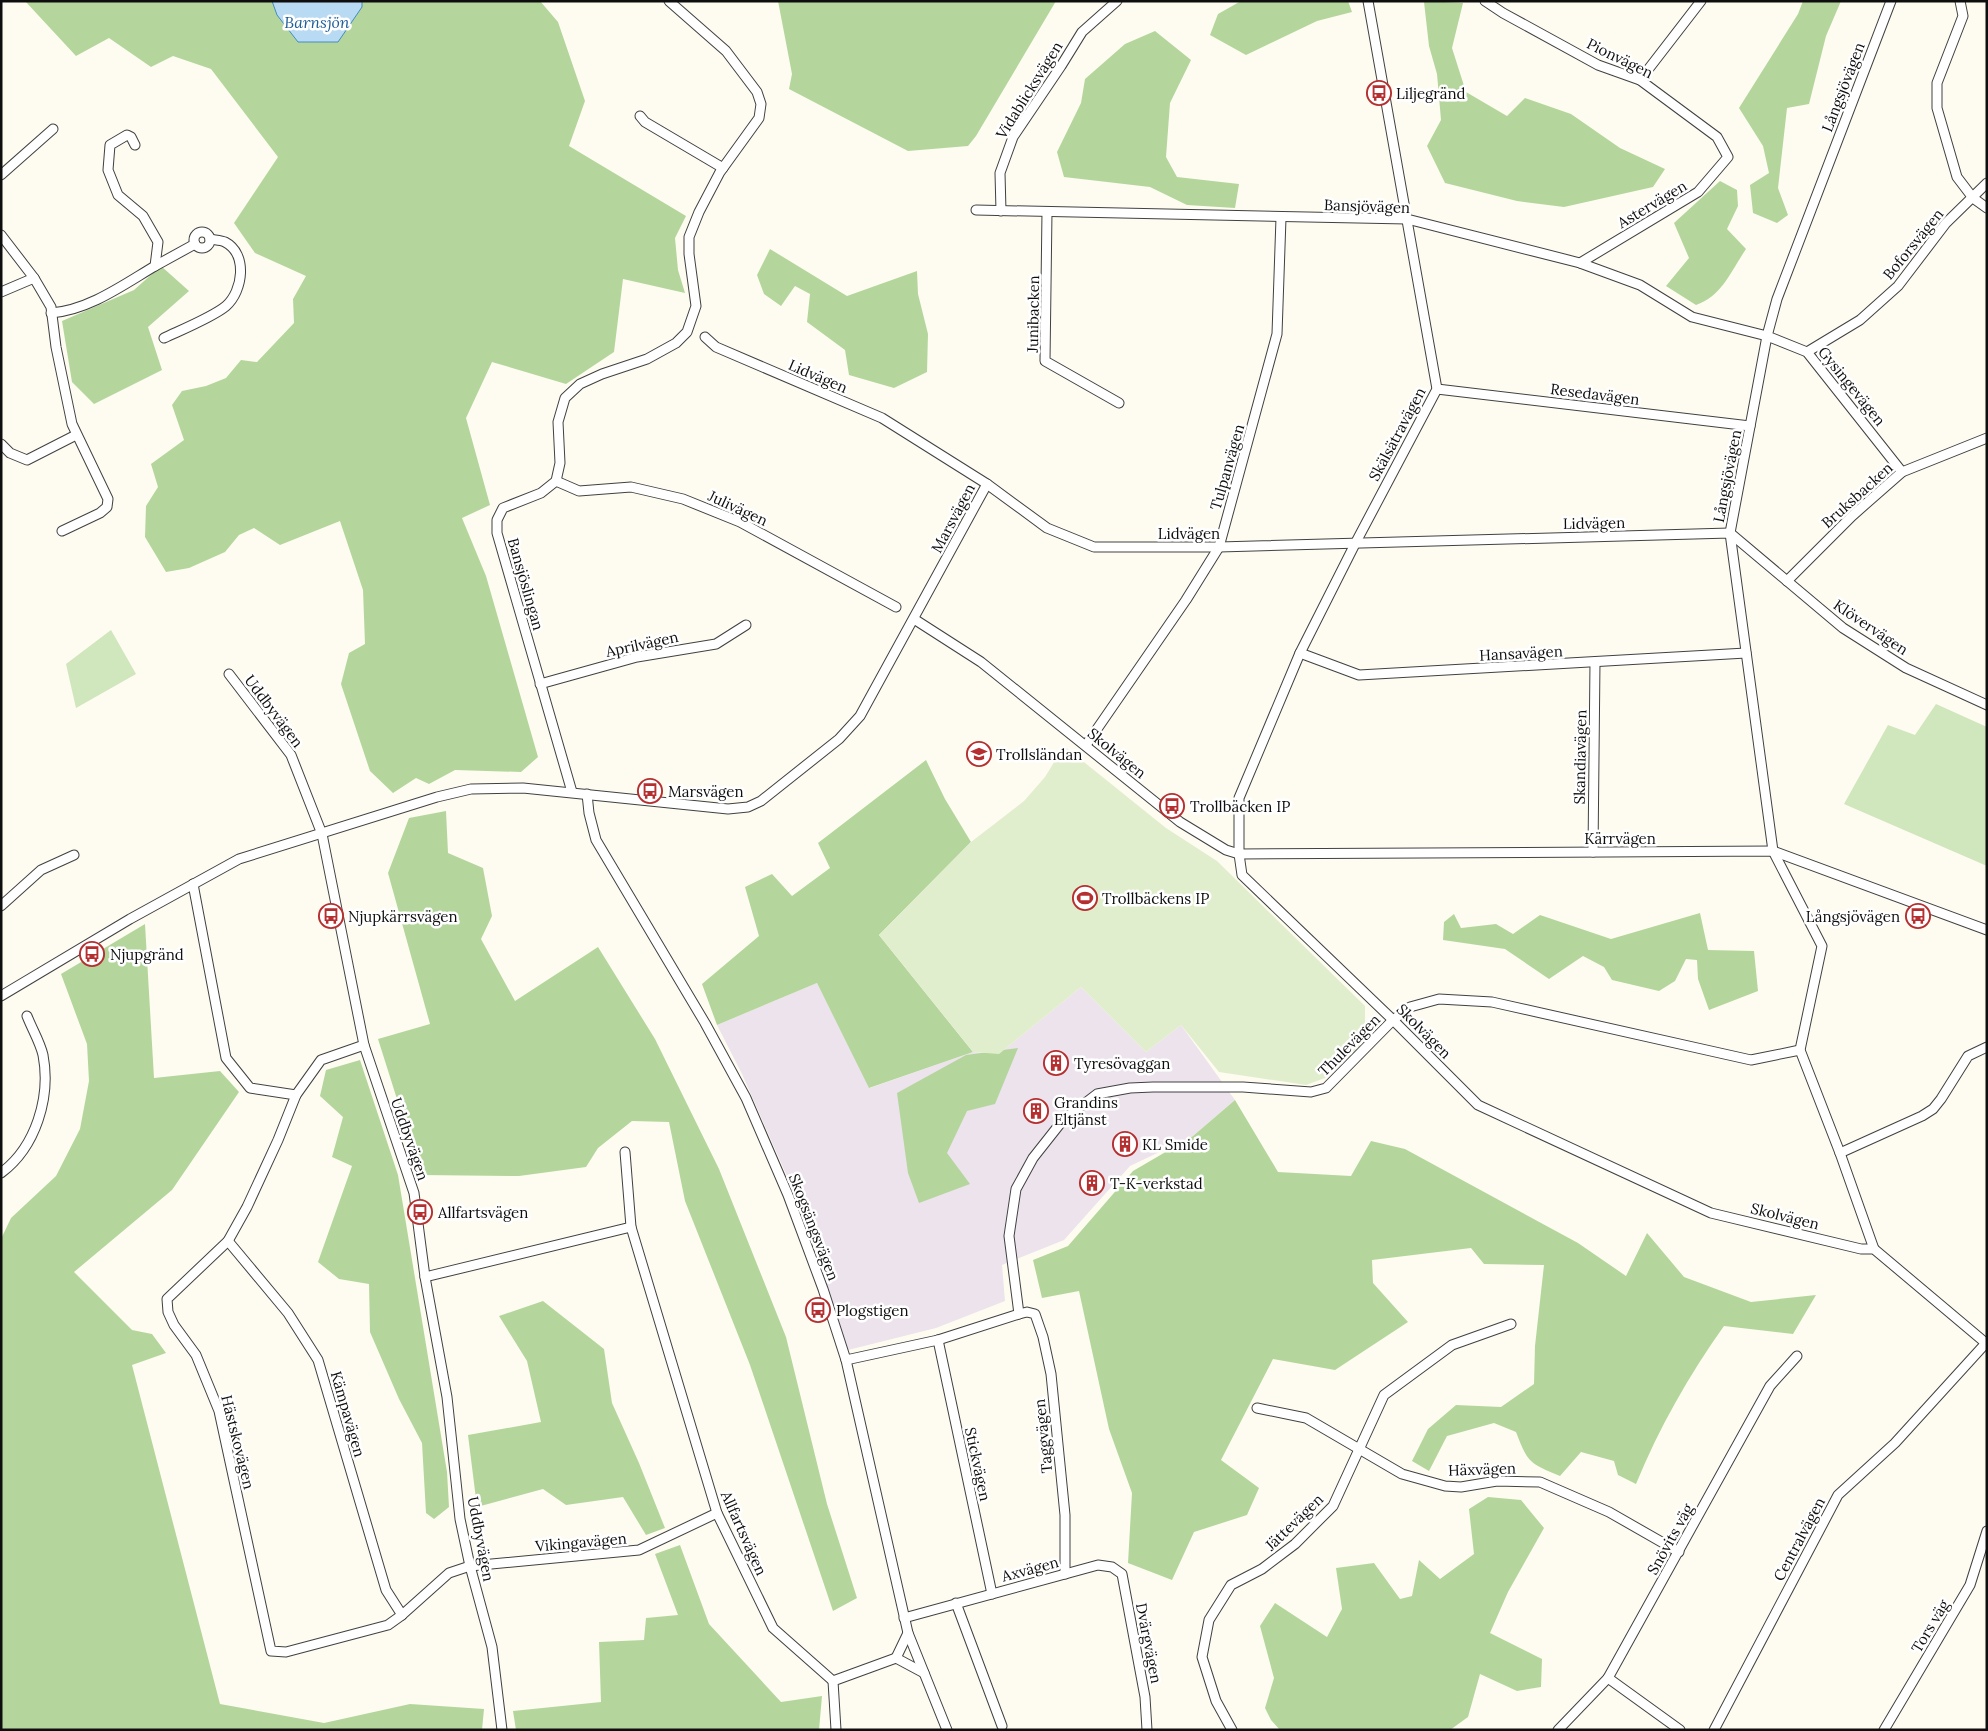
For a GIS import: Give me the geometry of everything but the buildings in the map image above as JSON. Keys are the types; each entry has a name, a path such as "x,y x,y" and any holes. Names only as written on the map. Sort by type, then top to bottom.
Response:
{"street":[{"path":"556,481 560,463 558,422 565,398 580,384 602,374 647,359 676,343 686,332 696,306 689,254 689,237 699,212 723,168 759,118 761,104 757,92 726,51 669,1"},
{"name":"Vidablicksvägen","path":"1001,211 1000,173 1013,137 1062,66 1082,32 1117,1"},
{"name":"Skälsätravägen","path":"1239,854 1239,798 1300,654 1356,542 1437,389 1368,1"},
{"name":"Pionvägen","path":"1485,1 1503,13 1598,65 1640,80 1716,137 1728,157"},
{"path":"1640,80 1701,1"},
{"name":"Långsjövägen","path":"1800,1050 1822,946 1772,851 1730,533 1767,336 1781,290 1891,1"},
{"path":"1960,1 1963,16 1937,83 1937,108 1957,177 1973,198 1987,208"},
{"path":"640,116 645,122 723,168"},
{"path":"1,175 53,129"},
{"path":"135,145 131,137 127,136 110,145 108,170 118,196 143,216 158,242 155,266"},
{"name":"Astervägen","path":"1580,263 1698,192 1728,157"},
{"name":"Boforsvägen","path":"1807,352 1860,320 1898,286 1946,222 1987,183"},
{"name":"Bansjövägen","path":"976,210 1194,214 1281,218 1407,219 1580,263 1640,285 1692,317 1767,336"},
{"name":"Junibacken","path":"1047,212 1045,360 1119,403"},
{"name":"Tulpanvägen","path":"1086,745 1186,600 1219,547 1277,334 1281,218"},
{"path":"1,235 34,278 51,307 56,348 76,435 108,499 108,507 100,513 62,532"},
{"path":"51,313 60,312 96,300 195,244 203,248 209,243 210,239 226,243 234,251 240,262 241,269 236,292 225,306 164,338"},
{"path":"1,292 34,278"},
{"name":"Gysingevägen","path":"1767,336 1807,352 1902,472"},
{"name":"Lidvägen","path":"705,337 716,348 882,418 987,484 1047,528 1094,548 1219,547 1730,533"},
{"name":"Resedavägen","path":"1437,389 1750,426"},
{"path":"1,444 10,453 27,460 76,435"},
{"name":"Bruksbacken","path":"1787,581 1852,516 1902,472 1987,438"},
{"name":"Julivägen","path":"556,481 579,491 631,487 683,499 740,522 896,607"},
{"name":"Bansjöslingan","path":"556,481 541,493 503,508 497,520 497,533 572,792"},
{"name":"Marsvägen","path":"587,794 728,809 748,807 761,801 839,739 860,716 987,484"},
{"name":"Klövervägen","path":"1730,533 1843,628 1906,668 1987,705"},
{"name":"Skolvägen","path":"914,619 981,662 1180,822 1226,850 1239,854 1242,875 1394,1020 1478,1105 1711,1213 1861,1249 1874,1248"},
{"name":"Aprilvägen","path":"540,684 637,657 716,644 746,624"},
{"name":"Hansavägen","path":"1300,654 1359,675 1746,653"},
{"name":"Skandiavägen","path":"1593,852 1595,662"},
{"name":"Uddbyvägen","path":"228,674 291,755 322,834 364,1045 414,1193 424,1277 447,1397 460,1519 470,1566 492,1647 502,1730"},
{"path":"1,996 130,918 238,859 437,797 471,789 523,788 587,794"},
{"name":"Skogsängsvägen","path":"587,794 589,813 596,840 705,1023 746,1098 788,1196 824,1289 846,1360 908,1634 947,1730"},
{"name":"Kärrvägen","path":"1239,854 1772,851 1987,930"},
{"path":"1,906 41,870 74,856"},
{"path":"193,884 226,1058 250,1088 296,1095"},
{"name":"Thulevägen","path":"1019,1314 1009,1236 1016,1189 1033,1158 1063,1120 1097,1094 1130,1088 1243,1088 1310,1092 1326,1088 1394,1020 1410,1007 1439,999 1492,1002 1751,1060 1800,1050"},
{"path":"1,1173 11,1166 33,1136 43,1101 45,1088 42,1054 27,1016"},
{"name":"Hästskovägen","path":"364,1045 322,1060 296,1095 278,1140 228,1241 167,1299 168,1312 174,1325 196,1355 220,1411 272,1651 286,1652 388,1625 449,1573 470,1566"},
{"path":"1840,1153 1922,1116 1933,1109 1968,1056 1987,1047"},
{"path":"1800,1050 1874,1248 1986,1343"},
{"name":"Allfartsvägen","path":"624,1152 631,1226 717,1514 774,1628 833,1681"},
{"path":"1,1161 11,1166"},
{"path":"424,1277 631,1226"},
{"name":"Kämpavägen","path":"228,1241 288,1313 318,1360 386,1590 402,1615"},
{"name":"Taggvägen","path":"1019,1314 1027,1312 1035,1314 1043,1337 1051,1374 1065,1515 1065,1574"},
{"path":"846,1360 938,1340 1019,1314"},
{"name":"Jättevägen","path":"1232,1730 1216,1701 1202,1657 1209,1620 1231,1585 1262,1569 1294,1544 1333,1506 1384,1395 1452,1345 1512,1324"},
{"name":"Stickvägen","path":"938,1340 992,1594"},
{"name":"Centralvägen","path":"1714,1730 1838,1495 1895,1444 1986,1343"},
{"name":"Snövits väg","path":"1558,1730 1608,1678 1770,1386 1797,1356"},
{"name":"Häxvägen","path":"1257,1408 1306,1418 1402,1474 1445,1486 1461,1487 1497,1481 1540,1482 1608,1512 1679,1552"},
{"name":"Vikingavägen","path":"470,1566 639,1550 717,1514"},
{"name":"Tors väg","path":"1884,1730 1966,1593 1977,1568 1981,1546 1987,1530"},
{"name":"Axvägen","path":"904,1618 1098,1565 1112,1567"},
{"name":"Dvärgvägen","path":"1112,1567 1122,1574 1145,1697 1148,1730"},
{"path":"956,1603 1002,1726"},
{"path":"836,1730 833,1681 896,1658 908,1634"},
{"path":"896,1658 924,1673"},
{"path":"1608,1678 1680,1730"}],"shaded area":[{"path":"817,983 870,1088 973,1052 999,1054 1081,987 1146,1052 1181,1025 1235,1100 1193,1136 1130,1166 1064,1240 1002,1265 1005,1301 936,1328 848,1350 807,1222 742,1074 717,1025"}],"green space":[{"path":"25,1 540,1 558,22 585,101 569,146 686,216 675,238 678,270 685,293 623,279 614,352 566,384 492,362 466,418 490,505 462,518 486,576 538,757 521,772 455,770 429,784 416,778 393,793 370,771 341,684 349,653 365,644 363,590 340,521 280,545 254,528 239,535 225,552 189,568 166,572 145,537 146,506 158,487 151,464 184,440 172,405 182,391 206,386 226,378 241,360 257,362 294,323 293,299 306,276 255,253 234,223 278,157 211,69 173,56 151,67 109,38 76,56"},
{"path":"778,1 1056,1 976,136 968,146 908,151 789,89 792,74"},
{"path":"1241,1 1348,1 1352,12 1317,21 1246,55 1210,35 1218,14"},
{"path":"1425,1 1463,3 1452,48 1466,92 1507,116 1525,98 1571,114 1620,148 1665,169 1653,187 1564,207 1517,201 1445,183 1427,146 1441,120 1437,74 1429,46"},
{"path":"1803,1 1841,1 1826,36 1809,104 1787,108 1778,188 1788,215 1777,223 1753,213 1750,185 1769,173 1763,146 1739,108 1798,14"},
{"path":"1155,31 1191,60 1170,103 1166,157 1177,177 1239,184 1235,208 1187,205 1150,187 1064,177 1057,152 1081,103 1085,79 1125,44"},
{"path":"1720,181 1737,190 1738,206 1727,229 1746,249 1725,282 1713,296 1696,305 1666,286 1689,258 1674,223"},
{"path":"770,249 847,296 917,271 918,294 928,334 927,372 894,388 849,375 845,350 807,322 810,294 795,286 781,306 764,294 757,275"},
{"path":"161,266 189,291 148,327 162,370 94,404 72,382 62,321 134,290"},
{"path":"111,630 136,674 76,708 66,664"},
{"path":"1936,704 1987,727 1987,866 1844,804 1888,725 1915,735"},
{"name":"Trollbäckens IP","path":"1064,746 1166,828 1217,861 1365,1006 1365,1044 1325,1078 1306,1085 1219,1072 1181,1025 1146,1052 1081,987 999,1054 973,1052 879,935 971,842 1024,801 1045,777"},
{"path":"926,760 945,799 971,842 879,935 973,1052 869,1088 817,983 717,1025 702,984 759,936 745,887 772,874 792,896 830,868 818,843"},
{"path":"446,811 448,853 483,868 492,916 481,939 515,1001 598,947 655,1039 719,1169 786,1337 827,1504 857,1598 833,1611 750,1365 685,1201 669,1122 632,1121 598,1148 586,1167 519,1176 421,1175 378,1039 430,1024 388,873 409,818"},
{"path":"1700,913 1708,950 1754,951 1758,991 1709,1010 1698,979 1697,960 1686,959 1675,981 1659,991 1612,980 1604,967 1583,956 1549,979 1505,949 1443,940 1444,922 1454,914 1461,928 1496,924 1513,934 1540,915 1611,939"},
{"path":"145,924 154,1078 220,1071 239,1092 172,1190 74,1272 132,1330 152,1334 166,1353 132,1365 220,1704 324,1723 410,1704 484,1709 482,1730 1,1730 1,1239 11,1218 56,1176 80,1129 89,1081 87,1044 61,974"},
{"path":"1018,1048 995,1104 967,1111 947,1153 970,1184 919,1203 908,1173 897,1093 966,1055"},
{"path":"360,1060 398,1175 447,1472 449,1507 434,1519 426,1513 422,1443 399,1399 370,1332 369,1284 339,1279 318,1262 352,1166 332,1157 343,1117 320,1096 326,1070"},
{"path":"1235,1100 1278,1172 1351,1176 1371,1141 1405,1149 1578,1243 1626,1276 1647,1233 1684,1277 1751,1302 1816,1295 1793,1334 1724,1326 1676,1402 1636,1484 1618,1475 1614,1461 1581,1452 1560,1476 1550,1472 1531,1461 1516,1432 1494,1423 1447,1436 1429,1471 1412,1461 1428,1429 1456,1405 1501,1407 1534,1384 1535,1346 1544,1265 1484,1264 1471,1248 1372,1260 1373,1283 1408,1322 1335,1370 1273,1359 1221,1460 1259,1488 1247,1515 1194,1532 1172,1580 1128,1563 1132,1493 1109,1429 1079,1291 1042,1298 1033,1260 1068,1246 1133,1171 1193,1136"},
{"path":"543,1301 604,1349 612,1403 665,1528 646,1535 623,1497 566,1505 543,1489 477,1507 468,1435 541,1422 527,1361 499,1316"},
{"path":"1488,1497 1521,1500 1544,1528 1508,1592 1490,1633 1542,1659 1541,1687 1517,1691 1480,1674 1468,1717 1450,1730 1280,1730 1271,1720 1265,1708 1274,1678 1260,1626 1275,1603 1327,1637 1342,1609 1336,1568 1374,1563 1400,1599 1412,1596 1419,1560 1440,1579 1474,1554 1469,1509"},
{"path":"680,1545 709,1624 781,1702 822,1696 819,1730 516,1730 513,1711 601,1702 599,1642 644,1640 646,1618 678,1615 655,1554"}],"water":[{"name":"Barnsjön","path":"272,1 362,1 362,7 338,42 298,42 277,15"}],"place":[{"name":"Liljegränd","path":"1379,93"},
{"name":"Trollsländan","path":"979,754"},
{"name":"Marsvägen","path":"650,791"},
{"name":"Trollbäcken IP","path":"1172,806"},
{"name":"Trollbäckens IP","path":"1085,898"},
{"name":"Njupkärrsvägen","path":"331,916"},
{"name":"Långsjövägen","path":"1918,916"},
{"name":"Njupgränd","path":"92,954"},
{"name":"Tyresövaggan","path":"1056,1063"},
{"name":"Grandins Eltjänst","path":"1036,1111"},
{"name":"KL Smide","path":"1125,1144"},
{"name":"T-K-verkstad","path":"1092,1183"},
{"name":"Allfartsvägen","path":"420,1212"},
{"name":"Plogstigen","path":"818,1310"}]}
